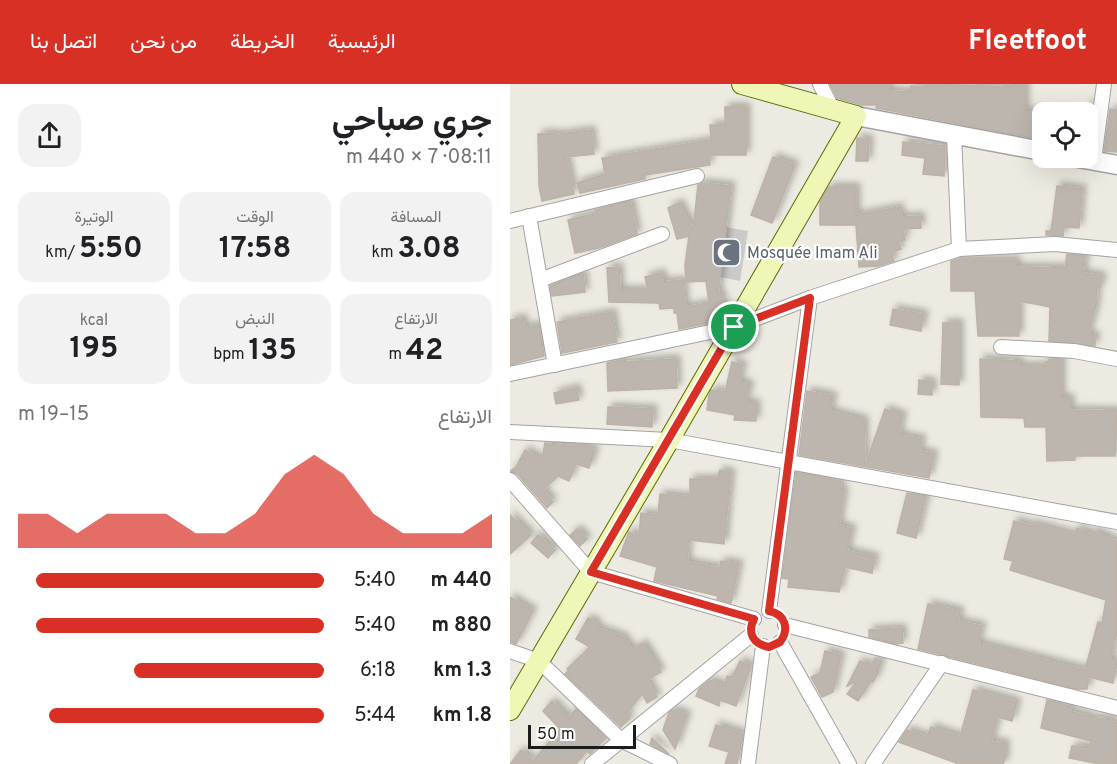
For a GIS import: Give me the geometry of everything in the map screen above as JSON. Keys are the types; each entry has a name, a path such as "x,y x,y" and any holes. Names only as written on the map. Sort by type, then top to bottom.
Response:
{"main road":[{"path":"510,710 856,116 742,84"}],"street":[{"path":"820,84 833,110"},
{"path":"1098,109 1104,84"},
{"path":"856,116 1032,149"},
{"path":"954,135 959,249"},
{"path":"1098,161 1117,165"},
{"path":"510,221 697,176"},
{"path":"529,216 555,364"},
{"path":"540,280 662,234"},
{"path":"510,374 734,327 810,298 959,249 1055,244 1117,250"},
{"path":"769,611 810,298"},
{"path":"1001,347 1074,351 1117,359"},
{"path":"510,432 669,440 1117,522"},
{"path":"510,480 591,572 754,619"},
{"path":"769,611 780,615 785,625 784,637 775,646 763,646 757,643 750,629 754,619 762,612 769,611"},
{"path":"785,625 1117,708"},
{"path":"592,764 751,635"},
{"path":"780,642 849,764"},
{"path":"748,764 763,646"},
{"path":"510,651 539,661 621,740 670,764"},
{"path":"873,764 942,663"}],"shaded area":[{"name":"Mosquée Imam Ali","path":"713,225 748,231 740,281 705,274"}],"building":[{"path":"830,84 889,84 889,91 911,92 911,86 930,87 930,84 1011,87 1011,84 1025,84 1025,112 1032,112 1032,138 876,108 877,105 861,105 837,98"},
{"path":"725,107 746,107 746,155 708,155 710,165 645,175 645,179 580,193 577,183 605,174 602,158 711,140 710,125 725,125"},
{"path":"1110,109 1117,110 1117,152 1104,151"},
{"path":"591,130 594,154 566,157 574,194 542,201 539,186 538,134 554,133 554,135"},
{"path":"857,138 869,139 868,161 856,161"},
{"path":"903,142 945,146 944,176 923,174 925,158 902,155"},
{"path":"773,157 795,165 772,223 751,215"},
{"path":"703,183 731,186 718,294 722,295 725,320 679,329 674,308 660,309 659,303 609,302 607,268 619,267 620,290 648,290 645,277 661,273 663,282 683,280 685,307 709,303 706,281 686,282 685,265 689,236 677,239 668,208 679,203 693,230 698,185"},
{"path":"1057,186 1082,189 1079,228 1064,227 1063,236 1046,235 1046,231 1051,231"},
{"path":"829,187 856,187 856,215 899,207 901,217 920,216 921,228 903,229 905,240 898,242 901,249 891,253 894,261 878,266 859,267 856,225 820,225 820,202"},
{"path":"630,201 637,234 599,248 575,253 568,220"},
{"path":"1067,254 1085,256 1083,273 1102,276 1100,288 1097,287 1096,306 1088,335 1095,335 1095,346 1049,341 1050,307 1019,301 1019,336 978,336 975,291 951,291 951,261 954,260 1016,260 1016,267 1065,268"},
{"path":"583,273 585,292 552,296 550,286"},
{"path":"893,309 924,314 921,331 890,325"},
{"path":"612,312 617,342 562,353 557,322"},
{"path":"523,318 524,328 539,325 544,356 510,365 510,320"},
{"path":"943,323 959,323 959,385 941,384"},
{"path":"676,359 677,388 608,391 607,363 621,360 621,362"},
{"path":"980,359 1019,361 1019,366 1045,366 1045,362 1049,362 1049,359 1061,359 1061,398 1070,398 1070,410 1117,411 1115,456 1075,456 1075,460 1047,461 1046,427 1025,427 1024,418 981,417"},
{"path":"732,362 743,365 739,382 750,385 745,403 756,403 756,421 734,420 735,415 707,410 711,390 725,392"},
{"path":"919,380 932,382 932,395 918,394"},
{"path":"576,388 579,400 556,404 554,393"},
{"path":"807,391 833,396 830,411 864,420 865,466 885,409 903,416 899,435 922,439 919,451 934,454 929,478 799,455"},
{"path":"608,407 653,409 652,427 607,424"},
{"path":"545,443 575,446 576,444 595,450 589,468 576,464 569,481 558,476 543,490 553,502 547,508 517,474 510,471 516,467 525,450 542,460"},
{"path":"720,470 731,473 724,544 689,540 687,562 720,568 721,561 739,564 731,603 717,599 718,596 654,581 657,567 620,556 629,532 639,535 641,513 658,515 660,494 690,497 690,479 717,479"},
{"path":"796,472 841,481 840,490 844,491 839,525 852,529 847,551 875,557 872,573 845,567 839,592 788,587 789,579 782,578"},
{"path":"907,493 926,496 916,538 897,533"},
{"path":"510,515 531,535 510,554"},
{"path":"1014,521 1074,535 1077,528 1092,535 1094,531 1117,542 1117,632 1110,660 1117,662 1113,683 1089,677 1087,689 1076,689 918,649 928,604 960,611 958,621 982,626 978,643 1085,670 1098,622 1102,623 1106,600 1010,570 1013,561 1004,559"},
{"path":"577,529 587,539 580,546 570,535"},
{"path":"538,535 555,550 548,558 531,543"},
{"path":"510,597 533,611 516,644 510,642"},
{"path":"588,618 598,624 596,628 623,637 632,650 643,643 661,672 647,680 657,697 647,703 642,694 626,714 630,718 621,727 565,674 569,670 567,669 590,647 576,639"},
{"path":"902,628 903,643 896,644 869,637 869,630"},
{"path":"825,651 841,655 833,692 822,697 811,677 820,673"},
{"path":"876,658 882,662 877,670 879,671 858,701 847,694 857,681 847,686 860,661 869,666"},
{"path":"740,661 751,666 736,706 720,700 719,706 696,696 699,689 710,680 724,686 727,676 732,677"},
{"path":"973,690 1017,702 1012,721 998,717 991,742 1005,743 1003,764 959,764 899,742 907,730 927,737 931,727 960,737"},
{"path":"1047,700 1070,706 1069,711 1089,716 1089,718 1111,719 1111,722 1117,723 1117,764 1099,764 1069,758 1072,746 1090,747 1091,741 1041,728"},
{"path":"552,701 568,718 576,709 606,738 590,754 587,751 576,764 510,764 521,750 533,761 560,729 543,711"},
{"path":"673,710 687,715 675,749 663,730 669,713"},
{"path":"716,725 743,734 737,764 725,764 729,752 709,746"},
{"path":"652,738 669,754 650,744"}],"place":[{"name":"Mosquée Imam Ali","path":"726,252"}],"route":[{"path":"810,298 769,611 780,615 784,620 786,631 780,642 769,647 757,643 751,635 750,629 754,619 591,572 734,327 810,298"}]}
